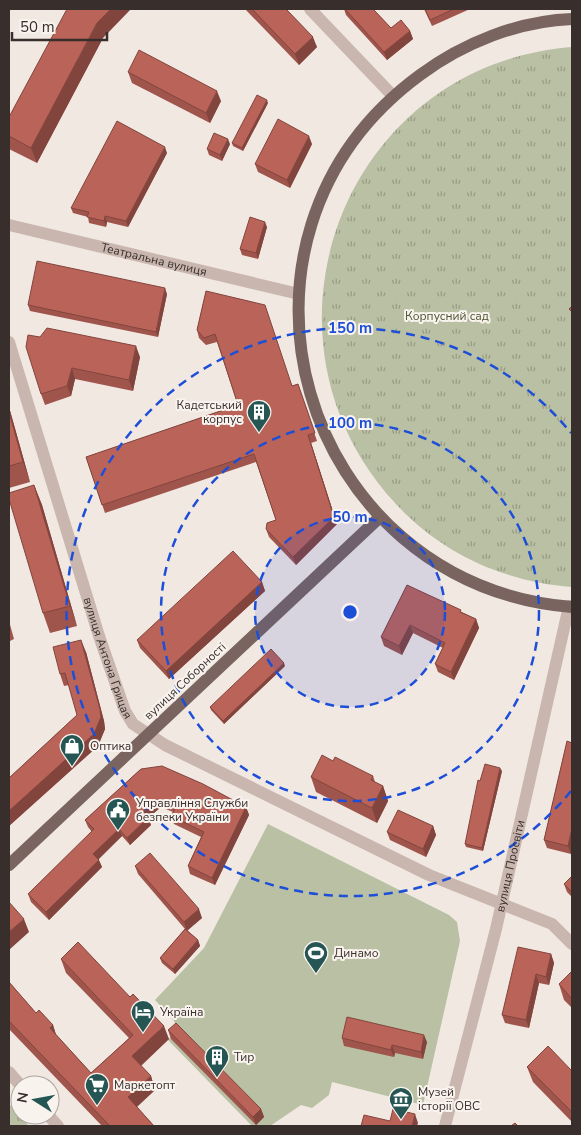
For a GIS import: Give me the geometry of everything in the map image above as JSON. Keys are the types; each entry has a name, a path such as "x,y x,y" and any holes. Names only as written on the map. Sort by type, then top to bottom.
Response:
{"main road":[{"path":"568,16 515,29 474,43 426,70 393,96 357,137 327,186 310,230 299,294 303,362 315,410 334,453 346,474 380,516 420,552 470,581 519,598 571,607"},
{"name":"вулиця Соборності","path":"9,865 380,516"}],"street":[{"path":"310,9 393,96"},
{"name":"Театральна вулиця","path":"9,225 299,294"},
{"name":"вулиця Антона Грицая","path":"9,342 99,636 122,703 132,724 165,745 429,875 552,924 572,944"},
{"name":"вулиця Просвіти","path":"445,1126 571,607"}],"green space":[{"name":"Корпусний сад","path":"572,47 572,587 523,579 499,572 476,562 454,551 433,537 396,504 350,437 326,365 323,291 340,220 375,155 426,103 492,65"},
{"name":"Динамо","path":"268,824 449,915 457,922 460,941 423,1105 332,1082 329,1095 312,1108 301,1105 270,1126 252,1126 168,1040 177,1029 174,1021 155,1000 204,948"},
{"path":"9,1104 10,1125 29,1126 9,1126"}],"building":[{"path":"67,9 111,9 97,23 31,148 9,136 9,117"},
{"path":"252,9 286,9 313,37 295,54"},
{"path":"345,9 373,9 391,28 401,20 410,31 384,52"},
{"path":"425,9 454,9 430,20"},
{"path":"139,50 217,91 206,113 128,72"},
{"path":"257,95 267,100 242,148 232,143"},
{"path":"278,119 309,136 287,180 255,164"},
{"path":"117,121 165,147 126,221 105,216 104,221 87,217 89,212 71,208"},
{"path":"214,133 228,139 220,155 207,149"},
{"path":"250,217 265,222 256,253 240,249"},
{"path":"37,261 165,288 156,332 28,305"},
{"name":"Кадетський корпус","path":"206,291 265,305 292,386 298,384 315,433 308,435 334,517 293,557 266,529 267,523 276,520 254,454 102,505 86,457 238,405 215,334 204,338 197,330"},
{"path":"47,328 136,346 129,380 72,368 67,386 41,394 26,347 28,335 40,337"},
{"path":"9,412 23,462 9,466"},
{"path":"34,485 70,606 43,613 9,499 9,493"},
{"path":"233,551 262,582 166,671 137,640"},
{"path":"407,585 476,619 451,672 435,664 445,643 410,625 399,646 381,637"},
{"path":"81,640 100,709 101,717 94,734 9,811 9,778 77,715 65,673 60,674 53,647"},
{"path":"271,649 284,663 223,721 210,707"},
{"path":"567,741 572,743 572,828 568,846 544,840"},
{"path":"322,755 333,761 335,757 373,776 371,780 383,786 372,808 311,777"},
{"path":"485,764 500,768 482,848 465,844 478,780 480,781"},
{"name":"Управління Служби безпеки України","path":"162,766 203,784 246,807 212,878 188,866 204,832 171,816 176,807 158,799 143,812 148,818 127,838 119,829 93,854 99,860 46,912 28,894 94,829 85,820 141,769"},
{"path":"398,810 433,826 423,849 387,832"},
{"path":"150,853 199,909 184,922 135,866"},
{"path":"572,876 572,892 564,884"},
{"path":"9,902 24,919 9,932"},
{"path":"185,929 198,940 173,969 160,958"},
{"path":"78,942 130,997 133,994 164,1026 132,1056 151,1076 128,1097 154,1126 110,1126 9,1021 9,982 36,1013 39,1010 53,1025 50,1028 91,1073 133,1035 61,959"},
{"path":"518,947 551,954 546,977 536,974 526,1020 502,1015"},
{"path":"572,971 572,999 559,984"},
{"path":"347,1017 424,1035 421,1052 392,1045 391,1050 342,1038"},
{"name":"Тир","path":"176,1023 261,1109 253,1117 168,1030"},
{"path":"548,1046 572,1071 572,1112 527,1067"},
{"path":"393,1109 415,1114 412,1126 361,1126 364,1115 390,1121"}],"place":[{"name":"Кадетський корпус","path":"259,433"},
{"name":"Оптика","path":"72,767"},
{"name":"Управління Служби безпеки України","path":"118,831"},
{"name":"Динамо","path":"316,974"},
{"name":"Україна","path":"143,1033"},
{"name":"Тир","path":"217,1078"},
{"name":"Маркетопт","path":"97,1106"},
{"name":"Музей історії ОВС","path":"401,1120"}]}
